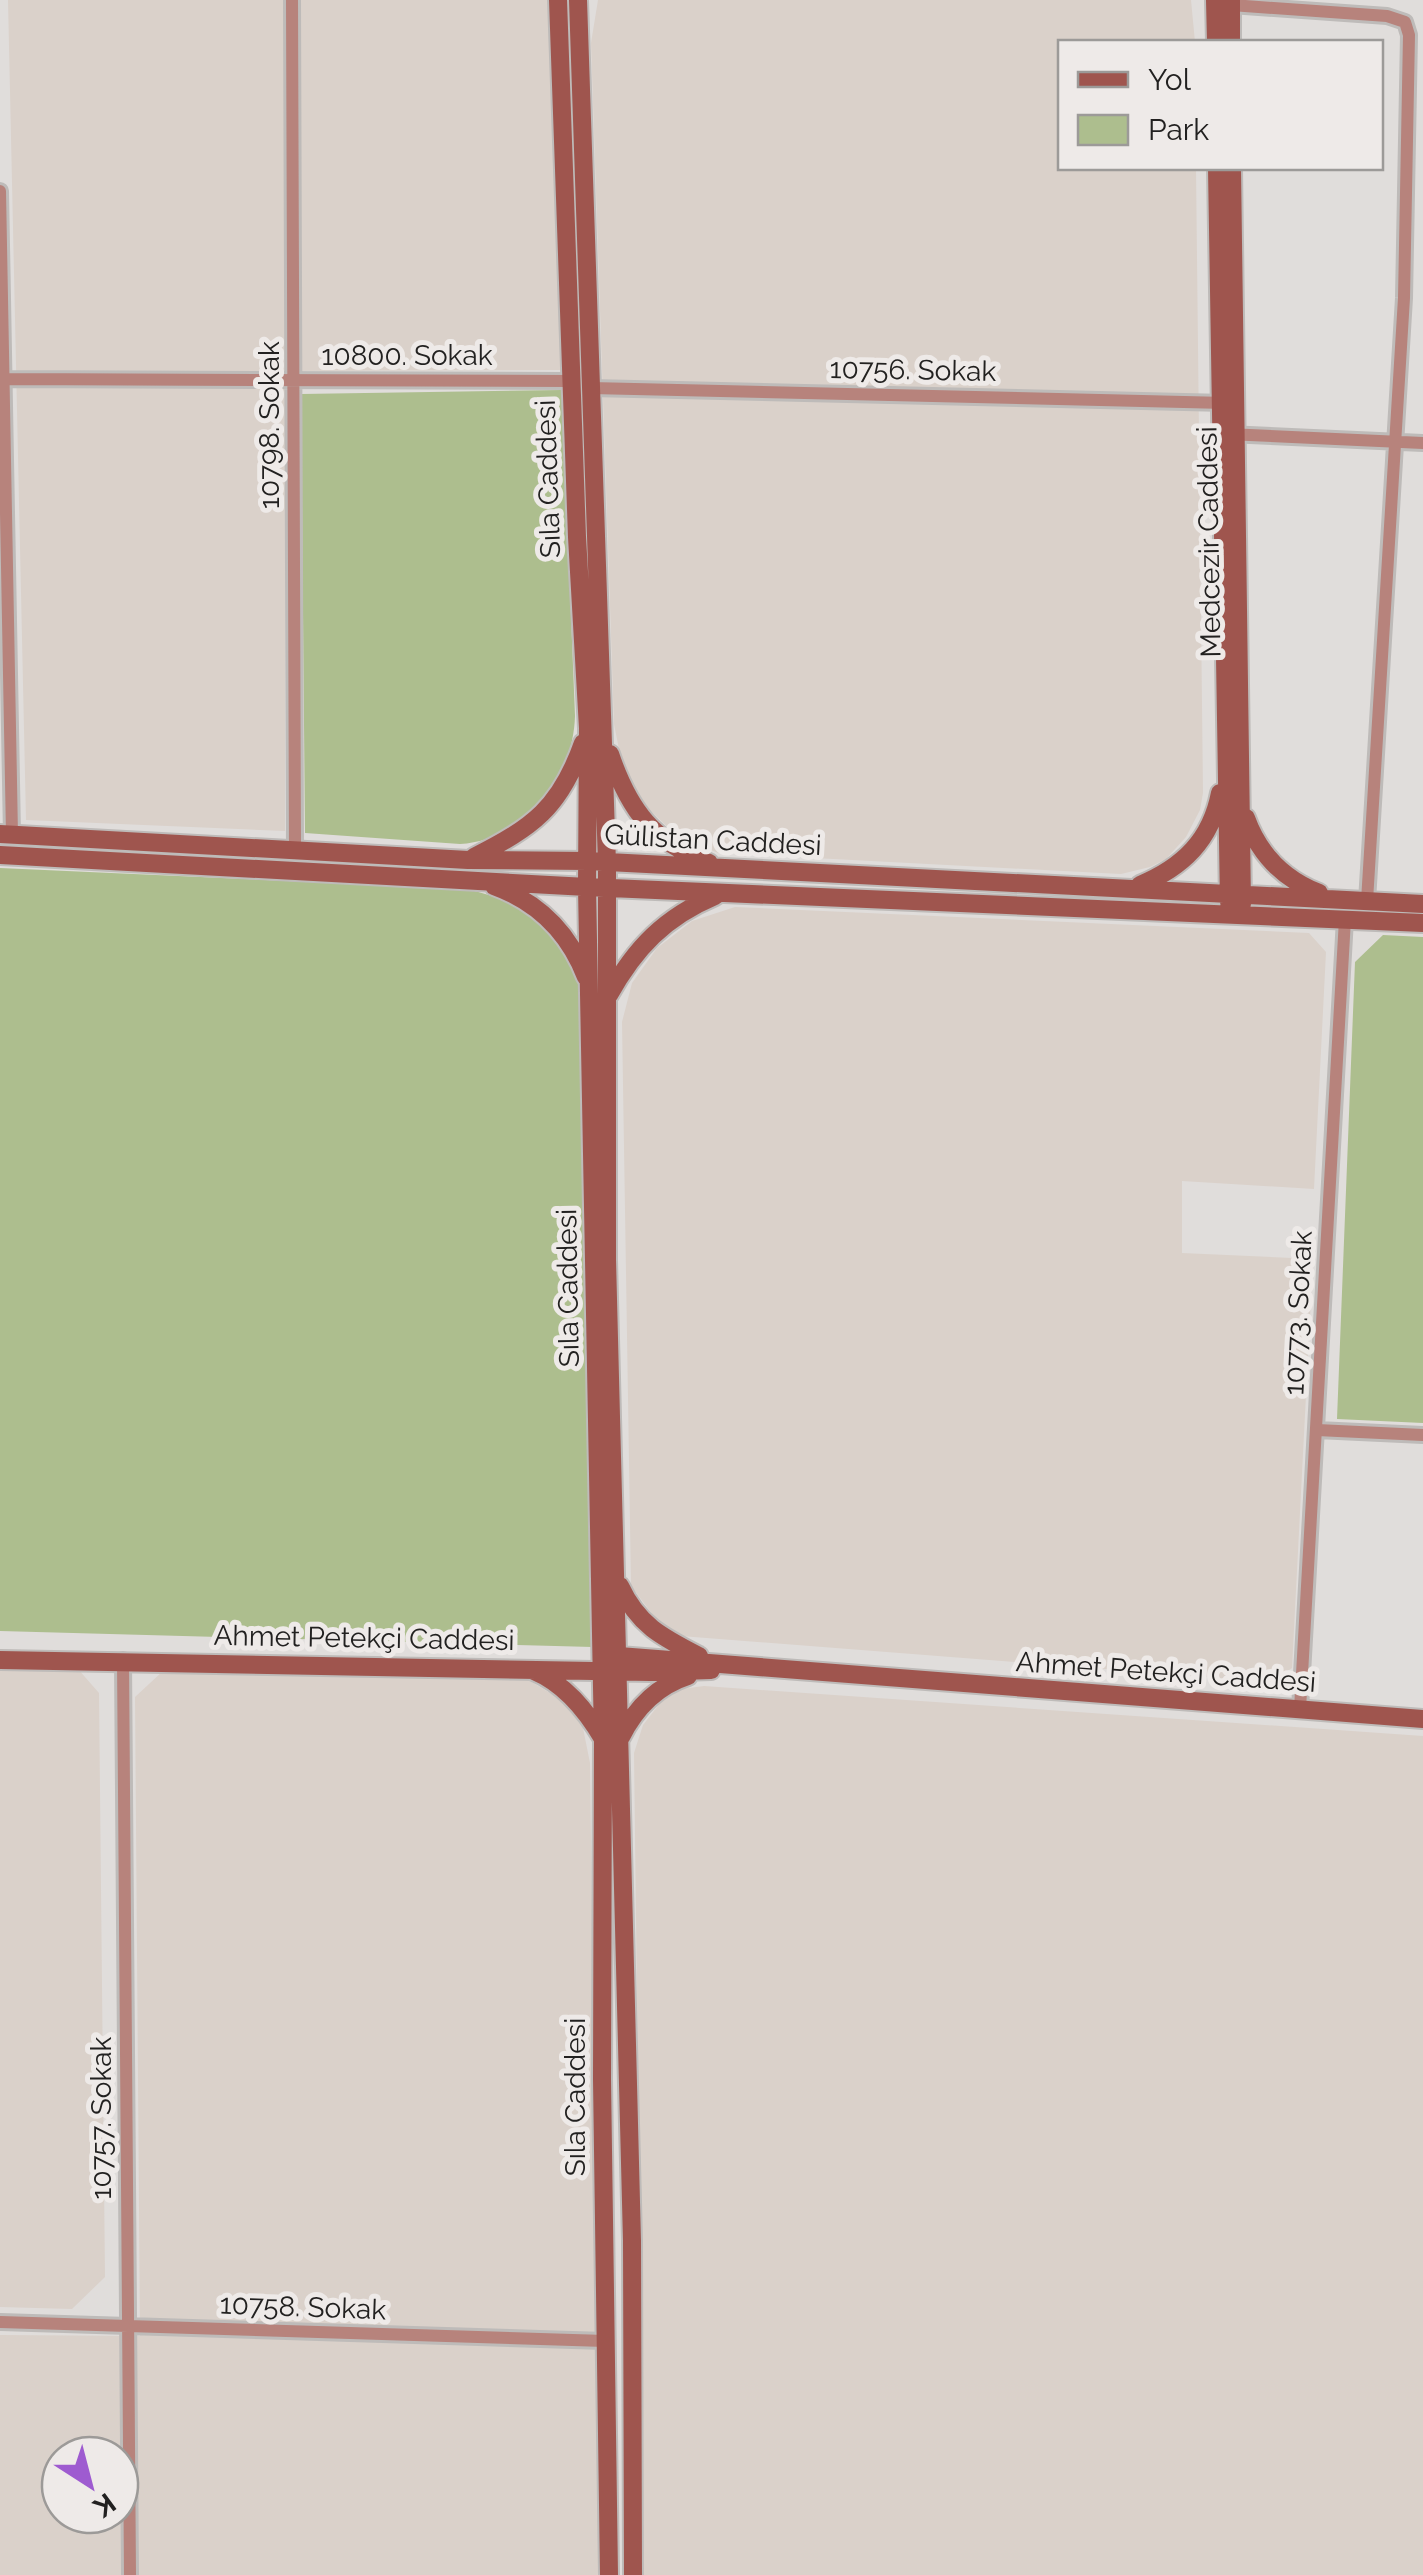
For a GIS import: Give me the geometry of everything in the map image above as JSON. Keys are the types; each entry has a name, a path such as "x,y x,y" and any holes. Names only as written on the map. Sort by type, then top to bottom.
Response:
{"street":[{"name":"10798. Sokak","path":"292,0 295,850"},
{"name":"Sıla Caddesi","path":"558,0 571,381 595,730 588,862 597,888 610,1663 632,2241 633,2575"},
{"path":"578,0 591,388 595,730 608,864 597,888"},
{"path":"1216,40 1226,2"},
{"path":"1226,2 1231,40"},
{"path":"1226,2 1387,16 1404,22 1409,35 1404,279 1368,902"},
{"name":"Medcezir Caddesi","path":"1217,170 1241,804 1235,914"},
{"name":"Medcezir Caddesi","path":"1227,403 1232,170"},
{"path":"0,191 6,834"},
{"name":"10800. Sokak","path":"4,378 571,381"},
{"name":"10756. Sokak","path":"591,388 1227,403"},
{"path":"1228,434 1423,442"},
{"name":"Medcezir Caddesi","path":"1228,434 1226,763 1236,893"},
{"path":"468,860 537,820 558,794 595,730"},
{"path":"595,730 636,813 686,855 723,869"},
{"path":"1131,888 1169,872 1202,840 1219,802 1226,763"},
{"path":"1241,804 1252,833 1277,870 1301,886 1338,900"},
{"name":"Gülistan Caddesi","path":"6,834 468,860 588,862 1423,904"},
{"name":"Gülistan Caddesi","path":"0,855 597,888 1423,923"},
{"path":"475,880 520,897 546,915 577,956 598,995 641,944 690,906 723,893"},
{"name":"10773. Sokak","path":"1300,1709 1345,919"},
{"name":"Sıla Caddesi","path":"598,995 616,1578 610,1663"},
{"path":"1317,1430 1423,1434"},
{"path":"616,1578 631,1611 661,1636 714,1666"},
{"name":"Ahmet Petekçi Caddesi","path":"0,1660 529,1669 610,1663 714,1666 1423,1719"},
{"name":"10757. Sokak","path":"123,1660 130,2575"},
{"path":"529,1669 547,1677 572,1697 612,1739 660,1689 714,1666"},
{"name":"Sıla Caddesi","path":"609,2575 602,2079 612,1739"},
{"name":"10758. Sokak","path":"0,2322 605,2341"}],"shaded area":[{"path":"8,0 549,0 563,370 285,371 285,831 26,820"},
{"path":"598,0 1191,0 1195,40 1058,40 1058,170 1196,170 1203,793 1200,810 1186,837 1166,859 1121,874 718,853 675,834 638,799 622,764 614,724 591,43"},
{"path":"735,907 1309,933 1326,952 1314,1189 1182,1181 1182,1253 1313,1259 1292,1668 1272,1682 668,1635 631,1586 622,1022 632,983 657,948 692,921"},
{"path":"0,1668 78,1669 99,1693 105,2277 72,2309 0,2307"},
{"path":"163,1671 525,1678 565,1702 583,1728 590,1763 601,2575 0,2575 0,2335 140,2336 135,1697"},
{"path":"704,1686 1423,1736 1423,2575 644,2575 634,1753 643,1725 660,1703 681,1689"}],"green space":[{"path":"562,390 575,716 566,762 555,783 525,818 484,840 460,844 305,833 301,394"},
{"path":"0,868 466,889 505,901 539,922 553,936 574,970 580,990 593,1647 0,1631"},
{"path":"1383,935 1423,937 1423,1423 1337,1419 1355,962"}]}
